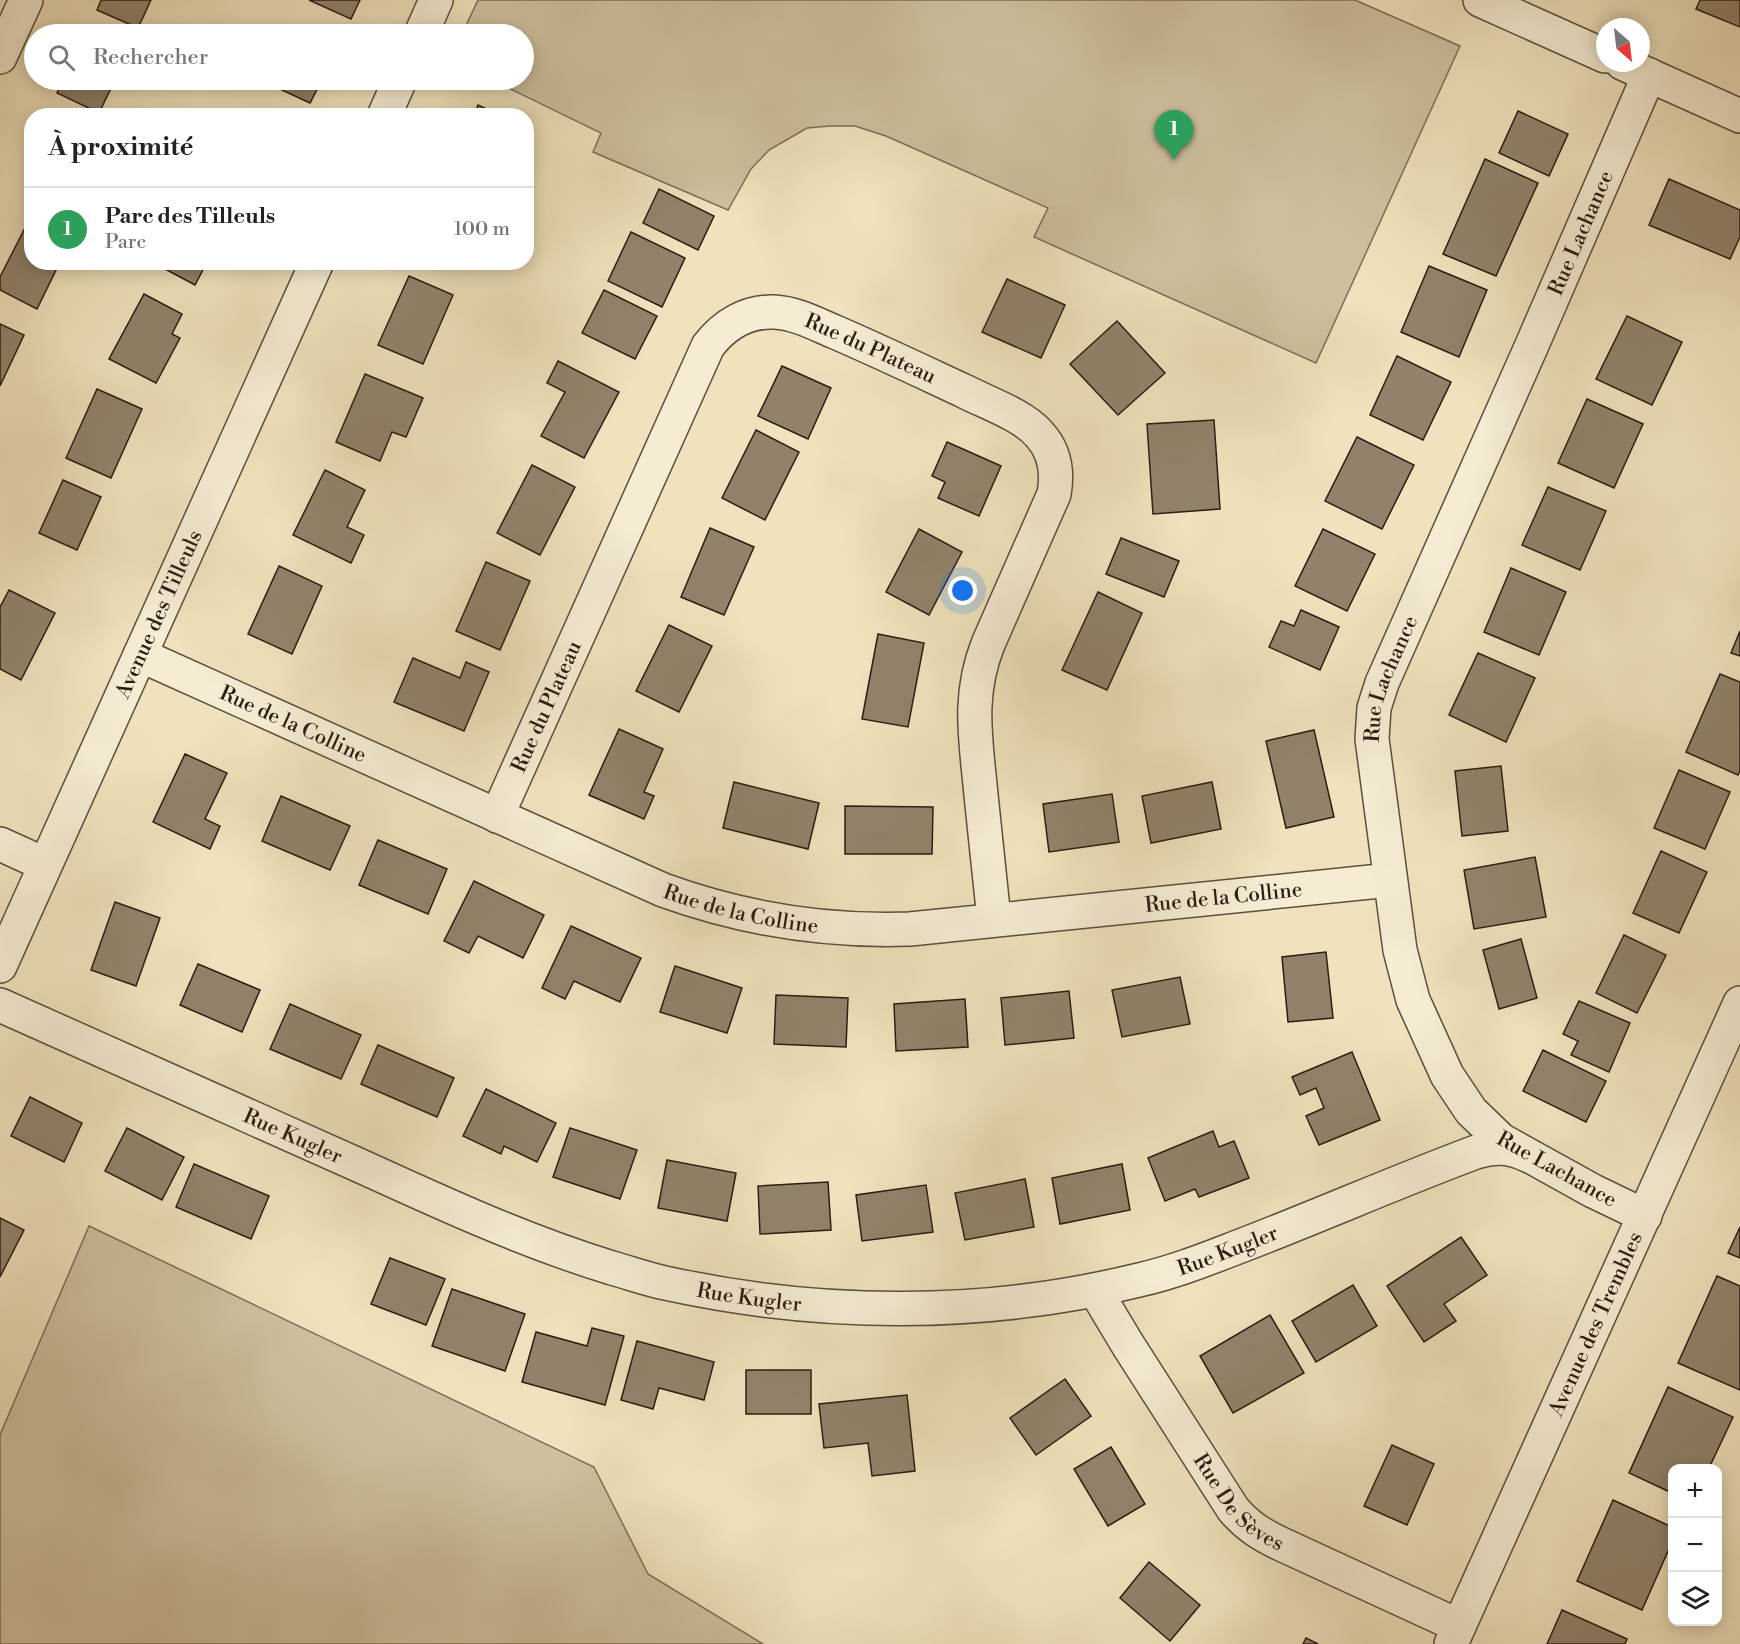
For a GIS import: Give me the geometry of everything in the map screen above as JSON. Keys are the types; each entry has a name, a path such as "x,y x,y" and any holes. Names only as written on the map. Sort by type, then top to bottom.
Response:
{"street":[{"path":"0,57 26,0"},
{"path":"425,24 436,0"},
{"path":"1480,0 1596,52"},
{"name":"Rue Lachance","path":"1634,72 1377,695 1372,739 1400,950 1413,1000 1442,1065 1480,1122 1502,1140 1593,1191 1645,1216"},
{"path":"1642,72 1740,116"},
{"path":"388,108 396,90"},
{"name":"Avenue des Tilleuls","path":"0,966 313,270"},
{"name":"Rue du Plateau","path":"497,816 708,346 724,329 744,317 766,312 789,314 890,356 1017,417 1037,431 1054,460 1056,471 1054,494 988,644 975,693 975,727 994,919"},
{"name":"Rue de la Colline","path":"140,655 663,890 753,916 816,926 879,930 942,926 1390,880"},
{"path":"0,844 44,864"},
{"name":"Avenue des Trembles","path":"1455,1635 1740,1003"},
{"name":"Rue Kugler","path":"0,1005 467,1214 561,1252 662,1283 753,1298 853,1308 958,1308 1025,1301 1095,1290 1144,1279 1296,1225 1476,1152 1497,1148 1518,1151 1527,1155"},
{"name":"Rue De Sèves","path":"1095,1290 1220,1490 1247,1525 1256,1532 1455,1635"}],"shaded area":[{"path":"478,0 1355,0 1460,46 1316,363 1034,237 1048,208 886,136 855,126 807,128 769,150 751,169 728,210 593,152 601,133 513,90 534,90 534,24 467,24"},
{"path":"89,1226 594,1467 648,1574 763,1644 0,1644 0,1435"}],"building":[{"path":"101,0 151,0 140,24 129,24 97,10"},
{"path":"309,0 360,0 351,19"},
{"path":"1700,0 1740,0 1740,27 1696,9"},
{"path":"58,90 110,90 101,108 88,108 57,93"},
{"path":"282,90 317,90 310,103"},
{"path":"1518,111 1568,134 1549,176 1499,153"},
{"path":"1485,159 1538,183 1496,276 1443,254"},
{"path":"1669,179 1740,210 1740,237 1730,259 1649,225"},
{"path":"659,189 714,216 698,250 643,223"},
{"path":"24,230 24,270 56,270 37,309 0,290 0,277"},
{"path":"631,232 685,258 662,307 608,281"},
{"path":"1429,266 1487,290 1459,357 1401,332"},
{"path":"167,270 203,270 195,285"},
{"path":"409,276 453,295 423,364 378,345"},
{"path":"1007,279 1065,305 1041,358 982,332"},
{"path":"604,290 657,316 635,359 582,333"},
{"path":"144,294 182,314 172,334 180,338 156,383 109,359"},
{"path":"1627,316 1682,342 1652,405 1596,379"},
{"path":"1117,321 1165,373 1118,415 1070,364"},
{"path":"0,324 24,335 0,386"},
{"path":"1397,356 1451,382 1423,440 1370,415"},
{"path":"558,361 619,392 584,458 541,436 565,392 547,383"},
{"path":"782,366 831,388 808,439 758,416"},
{"path":"365,374 423,398 406,437 392,432 380,461 336,442"},
{"path":"97,389 142,409 111,478 66,458"},
{"path":"1587,399 1643,424 1614,488 1558,463"},
{"path":"1214,420 1220,509 1153,514 1147,424"},
{"path":"756,430 799,452 765,520 722,498"},
{"path":"1357,437 1414,465 1382,529 1325,501"},
{"path":"947,442 1001,466 979,516 938,498 945,482 932,476"},
{"path":"532,465 575,487 540,555 497,533"},
{"path":"325,470 365,490 347,527 364,535 351,563 293,535"},
{"path":"63,480 101,497 77,550 39,533"},
{"path":"1548,487 1606,511 1580,570 1522,545"},
{"path":"710,528 754,547 724,615 681,597"},
{"path":"919,529 962,552 929,615 886,592"},
{"path":"1323,529 1375,554 1347,611 1295,586"},
{"path":"1121,538 1179,561 1164,597 1106,574"},
{"path":"486,562 530,581 500,650 456,631"},
{"path":"279,566 322,586 292,654 248,634"},
{"path":"1511,568 1566,592 1539,655 1484,632"},
{"path":"9,590 55,613 21,680 0,669 0,607"},
{"path":"1098,592 1142,613 1107,690 1062,670"},
{"path":"1301,610 1339,627 1320,670 1269,647 1281,621 1294,626"},
{"path":"669,625 712,646 679,712 636,691"},
{"path":"1740,631 1740,656 1731,653"},
{"path":"878,634 924,643 908,727 862,719"},
{"path":"1478,653 1535,678 1506,742 1449,715"},
{"path":"413,658 460,678 466,662 489,672 464,731 394,702"},
{"path":"1720,674 1740,682 1740,771 1738,775 1686,752"},
{"path":"619,729 663,749 644,792 654,796 644,819 589,795"},
{"path":"1314,730 1334,817 1286,828 1266,741"},
{"path":"185,754 227,773 205,819 220,826 210,849 153,822"},
{"path":"1501,766 1508,831 1462,836 1455,771"},
{"path":"1679,770 1730,792 1705,849 1654,828"},
{"path":"734,782 819,803 808,849 723,828"},
{"path":"1212,782 1221,829 1151,843 1142,796"},
{"path":"1112,794 1119,842 1049,852 1043,804"},
{"path":"281,796 350,826 330,870 262,841"},
{"path":"845,806 933,807 932,854 845,854"},
{"path":"378,840 447,869 428,914 359,885"},
{"path":"1661,851 1707,872 1679,933 1633,913"},
{"path":"1535,857 1546,917 1474,929 1464,870"},
{"path":"474,881 544,915 523,958 478,936 469,953 444,941"},
{"path":"115,902 160,918 136,986 91,970"},
{"path":"571,926 641,958 620,1002 574,981 565,999 542,988"},
{"path":"1624,935 1666,955 1637,1013 1596,993"},
{"path":"1521,939 1537,998 1499,1009 1483,950"},
{"path":"1326,952 1333,1018 1288,1022 1282,957"},
{"path":"198,964 260,990 242,1032 180,1005"},
{"path":"675,966 742,988 727,1033 660,1012"},
{"path":"1180,977 1190,1024 1122,1037 1112,990"},
{"path":"1069,991 1074,1038 1005,1045 1001,998"},
{"path":"776,995 848,998 846,1047 774,1044"},
{"path":"965,999 968,1047 896,1051 894,1004"},
{"path":"1579,1001 1630,1023 1609,1072 1571,1055 1578,1041 1563,1034"},
{"path":"290,1004 361,1035 341,1079 270,1049"},
{"path":"378,1045 454,1078 437,1117 361,1084"},
{"path":"1543,1050 1606,1081 1586,1122 1523,1091"},
{"path":"1352,1052 1380,1120 1319,1145 1306,1116 1324,1108 1316,1088 1300,1095 1292,1077"},
{"path":"486,1089 556,1123 537,1162 504,1146 501,1154 463,1136"},
{"path":"30,1097 82,1123 64,1162 11,1136"},
{"path":"127,1128 184,1157 162,1200 105,1171"},
{"path":"570,1128 637,1150 620,1199 553,1177"},
{"path":"1213,1131 1219,1147 1234,1141 1249,1178 1199,1197 1195,1189 1165,1201 1148,1158"},
{"path":"667,1160 736,1173 727,1221 658,1208"},
{"path":"194,1164 269,1196 251,1239 176,1207"},
{"path":"1122,1164 1130,1210 1060,1224 1052,1178"},
{"path":"1025,1179 1034,1227 965,1240 955,1193"},
{"path":"828,1182 831,1230 760,1234 758,1186"},
{"path":"926,1185 933,1232 862,1241 856,1195"},
{"path":"0,1218 24,1230 0,1277"},
{"path":"1740,1227 1740,1258 1728,1253"},
{"path":"1461,1237 1487,1275 1444,1304 1456,1321 1424,1342 1387,1286"},
{"path":"390,1258 445,1279 426,1325 371,1304"},
{"path":"1717,1276 1740,1286 1740,1390 1678,1363"},
{"path":"1353,1285 1377,1326 1316,1362 1292,1321"},
{"path":"452,1289 525,1314 505,1371 432,1346"},
{"path":"1270,1315 1304,1373 1233,1413 1200,1356"},
{"path":"592,1328 624,1336 605,1405 522,1382 536,1332 587,1346"},
{"path":"637,1341 714,1362 704,1400 659,1388 653,1409 621,1400"},
{"path":"746,1370 811,1370 811,1414 746,1414"},
{"path":"1065,1379 1091,1416 1036,1455 1010,1418"},
{"path":"1668,1387 1733,1417 1711,1464 1668,1464 1668,1491 1629,1473"},
{"path":"907,1395 915,1471 872,1476 868,1443 824,1448 819,1404"},
{"path":"1392,1445 1434,1464 1407,1525 1364,1506"},
{"path":"1111,1447 1145,1504 1108,1526 1074,1469"},
{"path":"1613,1500 1668,1525 1668,1551 1642,1610 1577,1581"},
{"path":"1149,1562 1200,1605 1170,1641 1120,1598"},
{"path":"1562,1610 1627,1639 1625,1644 1547,1644"},
{"path":"1306,1638 1318,1644 1303,1644"}],"place":[{"name":"Parc des Tilleuls","path":"1174,160"}]}
